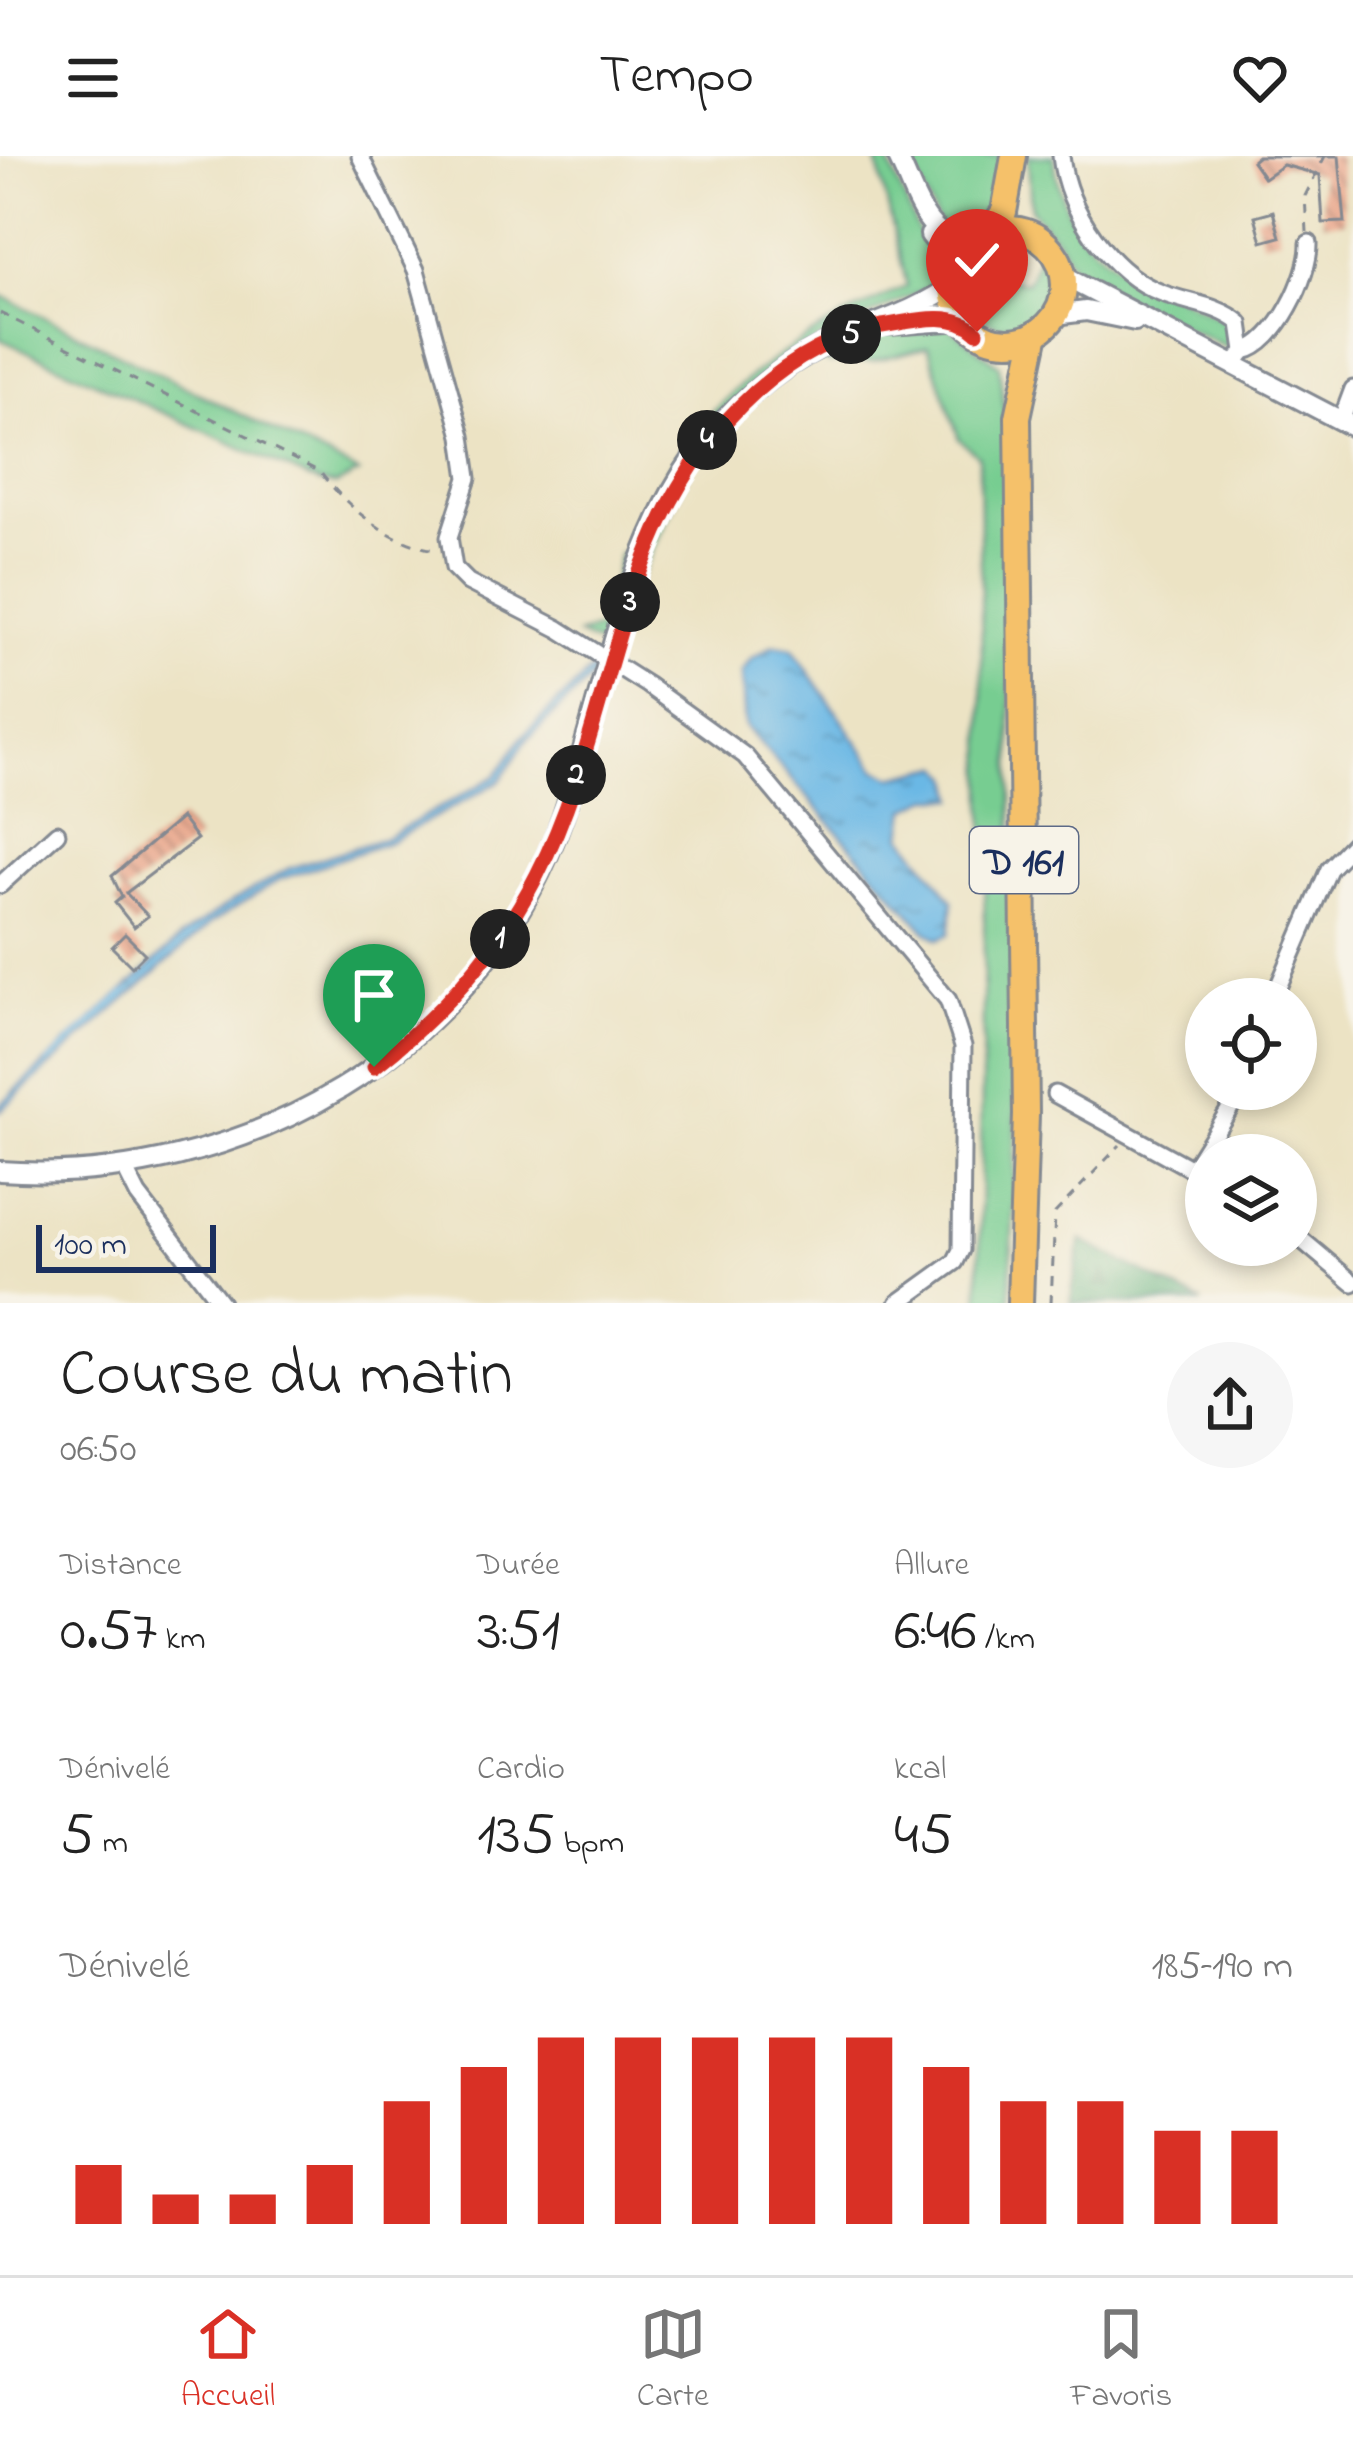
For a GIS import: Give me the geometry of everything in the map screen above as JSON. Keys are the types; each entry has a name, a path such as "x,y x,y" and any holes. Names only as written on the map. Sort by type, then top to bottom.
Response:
{"main road":[{"path":"1016,156 1022,210 1031,234 1046,244 1063,276 1046,324 994,339 964,320 966,257 1004,212 1016,156"},
{"path":"966,257 1031,234"},
{"name":"D 161","path":"1018,417 1046,324"},
{"name":"D 161","path":"994,339 1010,369 1018,417 1026,1115 1020,1303"}],"street":[{"path":"360,156 416,270 462,436 468,478 448,552 468,582 611,663 745,756 948,1000 963,1046 961,1250 955,1262 898,1303"},
{"path":"0,1172 125,1169 224,1147 302,1112 374,1067 445,1006 505,932 537,875 561,821 652,533 697,453 784,369 936,298 966,257 937,233 919,208 897,156"},
{"path":"1060,156 1075,206 1107,254 1145,286 1240,323 1239,358"},
{"path":"1239,358 1263,344 1304,273 1309,244"},
{"path":"1063,276 1157,325 1239,358 1347,424 1353,389"},
{"path":"1046,324 1086,311 1157,325"},
{"path":"860,330 964,320"},
{"path":"0,885 57,833"},
{"path":"1282,978 1329,869 1353,844"},
{"path":"1055,1094 1185,1166"},
{"path":"125,1169 138,1195 221,1303"},
{"path":"1317,1253 1353,1283"}],"path":[{"path":"1309,244 1305,196 1325,156"},
{"path":"0,313 320,472 343,501 396,538 448,552"},
{"path":"1051,1303 1055,1213 1129,1136"}],"green space":[{"path":"876,156 886,156 921,238 941,261 940,282 816,341 709,427 607,648 578,635 604,626 620,553 628,555 650,504 703,422 772,360 907,286"},
{"path":"908,156 1005,156 990,221 952,235 937,220"},
{"path":"1028,156 1054,156 1061,194 1075,224 1093,246 1115,264 1226,322 1237,334 1233,350 1078,276 1059,242 1031,210"},
{"path":"1007,242 995,277 1027,282 1039,255 1049,286 1038,312 1014,326 982,318 967,287 978,256"},
{"path":"0,295 359,473 336,485 319,483 0,339"},
{"path":"948,326 999,365 1007,430 1016,1130 1010,1303 979,1303 985,868 979,457 959,439 928,347 873,361 828,363 825,356 888,333"},
{"path":"1081,1240 1203,1303 1070,1303"}],"water":[{"path":"774,645 792,648 876,769 893,777 942,766 952,777 956,798 930,798 907,809 903,836 953,901 949,934 938,939 925,930 745,726 742,672 751,659"},
{"path":"596,666 601,669 525,742 500,781 389,842 280,879 211,923 0,1111 0,1105 184,935 288,869 385,838 496,776 522,737"}],"building":[{"path":"1258,156 1339,156 1345,222 1323,223 1320,175 1283,165 1264,178 1252,161"},
{"path":"1273,211 1280,237 1262,242 1255,216"},
{"path":"181,818 197,839 126,893 148,916 134,927 115,903 122,897 112,876"},
{"path":"125,934 145,954 132,967 112,947"}],"waterway":[{"path":"47,1063 124,992"}],"route":[{"path":"374,1067 424,1026 467,981 505,932 537,875 561,821 652,533 705,443 764,384 807,354 860,330 944,318 964,320 977,332"}]}
